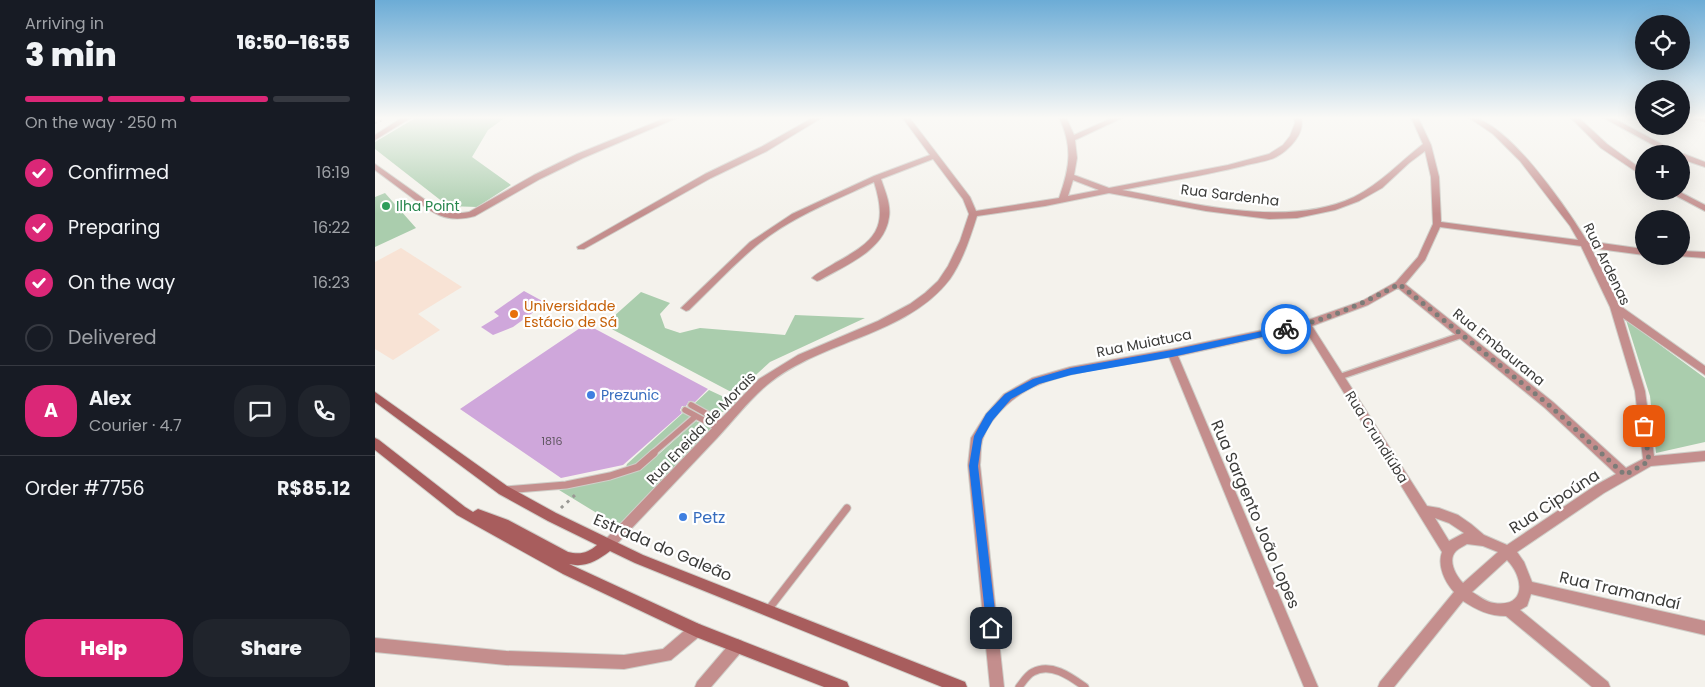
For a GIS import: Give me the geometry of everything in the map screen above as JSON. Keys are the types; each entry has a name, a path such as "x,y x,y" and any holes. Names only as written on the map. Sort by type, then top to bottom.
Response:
{"main road":[{"name":"Estrada do Galeão","path":"375,396 503,490 552,517 639,559 960,687"},
{"path":"375,443 461,511 568,570 696,630 842,687"},
{"path":"461,511 504,524 566,557 578,560 593,556 609,544"}],"street":[{"path":"375,166 435,211 445,216 462,217 487,206 537,177 598,149"},
{"path":"581,247 708,176 764,149"},
{"path":"930,149 967,199 973,214 1229,167 1272,156 1283,149"},
{"path":"1063,199 1073,170 1073,149"},
{"name":"Rua Sardenha","path":"1071,177 1107,190 1247,214 1269,216 1297,215 1332,208 1356,199 1379,186 1422,149"},
{"name":"Rua Muiatuca","path":"997,687 974,466 977,438 990,417 1008,397 1036,381 1071,371 1172,353 1306,324 1365,303 1399,284 1423,258 1437,224 1435,177 1428,149"},
{"name":"Rua Ardenas","path":"1513,149 1523,159 1573,226 1585,245 1615,307 1640,391 1649,461"},
{"path":"1608,149 1635,168"},
{"path":"686,308 753,244 775,228 795,216 877,178 935,156"},
{"path":"1690,159 1705,165"},
{"path":"817,278 862,250 882,233 886,220 886,206 877,178"},
{"path":"1689,200 1705,208"},
{"name":"Rua Eneida de Morais","path":"609,544 763,382 783,368 813,352 897,316 919,302 941,283 954,265 965,242 973,214"},
{"path":"1437,224 1635,251"},
{"path":"1690,254 1705,255"},
{"name":"Rua Embaurana","path":"1399,284 1549,405 1625,475"},
{"path":"1615,307 1705,371"},
{"name":"Rua Crundiúba","path":"1306,324 1447,550"},
{"name":"Rua Sargento João Lopes","path":"1172,353 1311,687"},
{"name":"Rua Cipoúna","path":"1385,687 1462,593 1507,552 1600,489 1649,461 1705,456"},
{"path":"1423,511 1434,512 1464,524 1479,538"},
{"path":"1465,538 1479,538 1493,543 1507,552 1521,568 1527,587 1522,601 1508,609 1493,609 1476,602 1462,593 1451,578 1446,563 1447,550 1454,542 1465,538"},
{"name":"Rua Tramandaí","path":"1527,587 1705,628"},
{"path":"1508,609 1603,687"},
{"path":"375,645 506,658 624,662 666,655 696,630"},
{"path":"702,687 737,646"}],"lane":[{"path":"1339,377 1462,335"},
{"path":"691,405 721,425"},
{"path":"685,410 721,425"},
{"path":"503,490 566,485 610,476 638,467 696,416"},
{"path":"768,610 847,508"},
{"path":"1019,687 1032,672 1047,669 1058,670 1085,687"}],"path":[{"path":"552,517 581,490 583,482"}],"shaded area":[{"path":"401,248 462,287 418,314 440,330 393,360 375,349 375,262"}],"green space":[{"path":"375,149 477,149 472,157 511,185 477,207 448,206"},
{"path":"385,193 416,228 375,247 375,197"},
{"path":"641,292 670,303 660,314 665,328 680,333 700,328 785,335 795,315 865,318 770,362 735,394 604,325"},
{"path":"1626,320 1705,378 1705,442 1656,453 1650,396"},
{"path":"709,390 739,404 731,412 710,412 694,404"},
{"path":"684,412 693,417 639,464 626,467 627,464"},
{"path":"696,421 713,429 618,526 559,490 611,479 642,469"}],"building":[{"name":"Universidade Estácio de Sá","path":"524,291 546,303 513,327 493,335 481,327 499,316 494,312"},
{"name":"Prezunic","path":"586,324 708,389 695,402 689,401 686,406 682,406 680,410 682,413 623,465 561,478 460,409"}],"way so far":[{"path":"1286,329 1306,324 1365,303 1399,284 1549,405 1625,475 1649,461 1644,426"}],"place":[{"name":"Ilha Point","path":"386,206"},
{"name":"Universidade Estácio de Sá","path":"514,314"},
{"name":"Prezunic","path":"591,395"},
{"name":"Petz","path":"683,517"}],"route":[{"path":"991,628 974,466 977,438 990,417 1008,397 1036,381 1071,371 1172,353 1286,329"}]}
